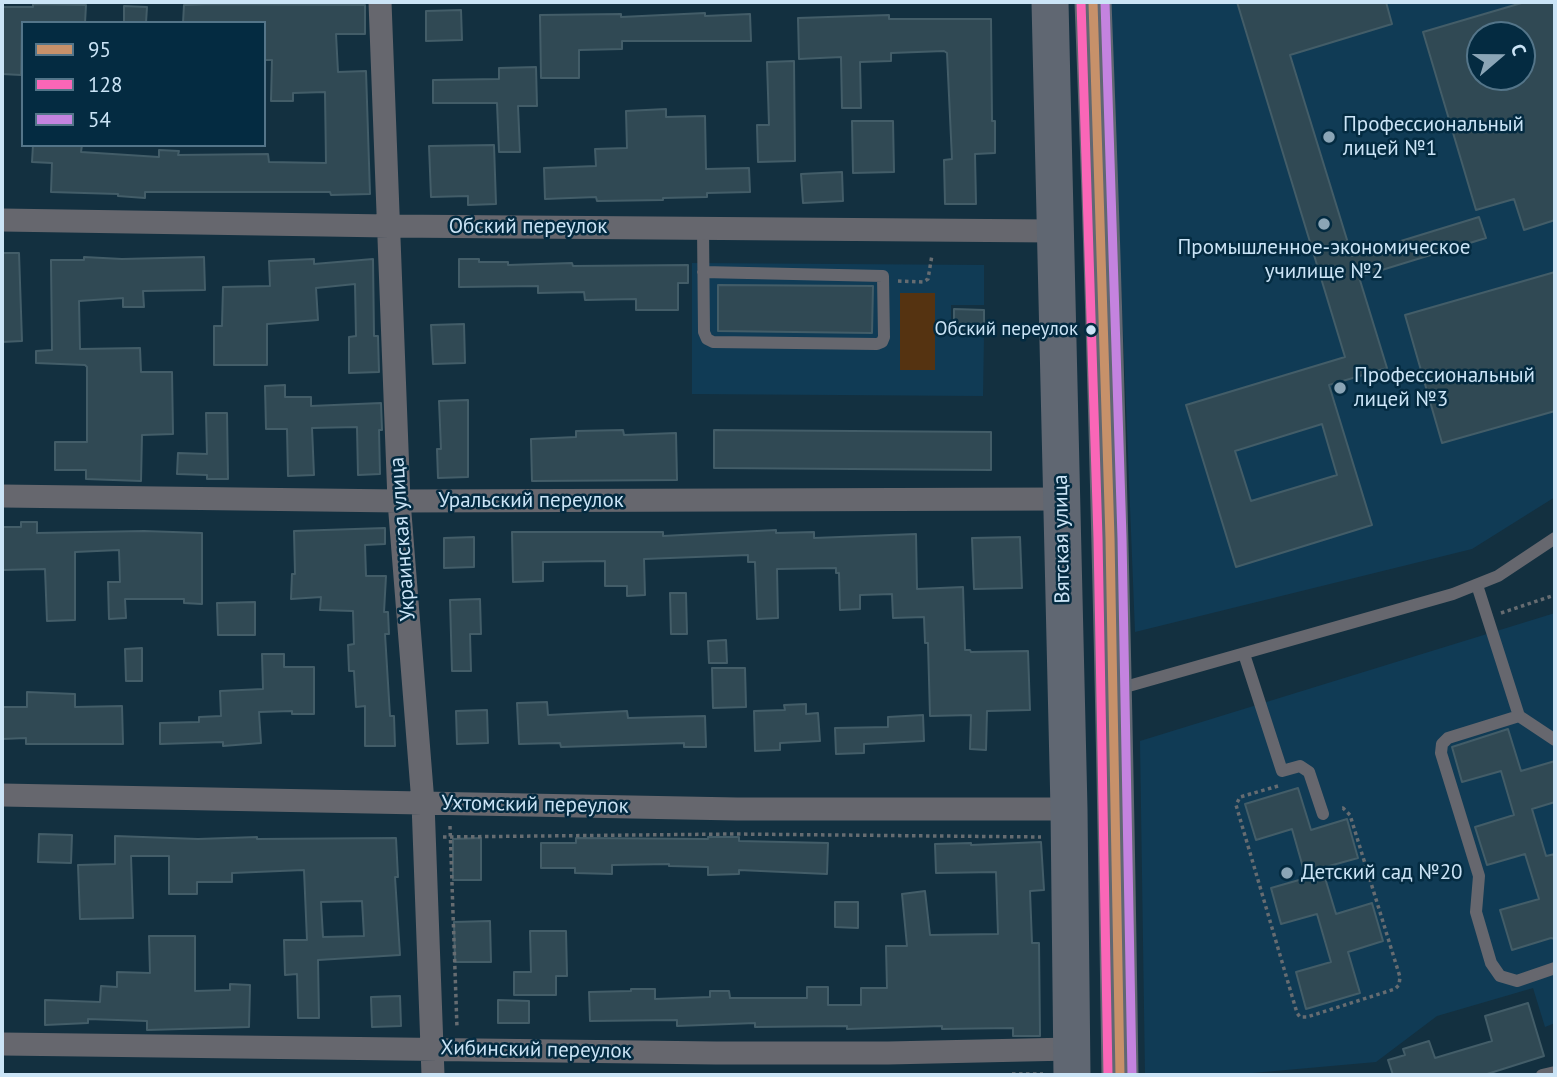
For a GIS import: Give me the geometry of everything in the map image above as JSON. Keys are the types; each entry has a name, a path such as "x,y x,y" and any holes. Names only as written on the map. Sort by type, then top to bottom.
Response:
{"main road":[{"name":"Вятская улица","path":"1050,2 1061,499 1058,823 1071,1062"},
{"path":"1093,2 1103,256 1121,1075"}],"street":[{"name":"Украинская улица","path":"380,2 400,501 423,803 433,1075"},
{"name":"Обский переулок","path":"2,220 1054,231"},
{"name":"Уральский переулок","path":"2,496 400,501 1061,499"},
{"name":"Ухтомский переулок","path":"2,795 737,809 1058,823"},
{"name":"Хибинский переулок","path":"2,1044 888,1053 1071,1062"}],"lane":[{"path":"703,228 703,272 704,332 707,339 713,342 877,344 882,342 884,337 885,281 883,276 878,274 703,272"},
{"path":"1114,691 1440,598 1498,576 1555,538"},
{"path":"1477,584 1519,716 1555,740"},
{"path":"1244,654 1282,771 1300,766 1309,772 1323,814"},
{"path":"1519,716 1448,738 1442,744 1441,753 1479,876 1476,912 1491,963 1500,976 1517,981 1555,968"},
{"path":"1542,1075 1555,1072"}],"path":[{"path":"885,281 923,282 928,279 932,255"},
{"path":"1487,617 1555,595"},
{"path":"1282,771 1285,781 1282,784 1240,797 1237,805 1300,1017 1395,989 1399,985 1400,977 1350,815 1343,808 1323,814"},
{"path":"449,803 458,1048"},
{"path":"424,837 734,834 1058,823"}],"shaded area":[{"path":"1098,2 1555,2 1555,497 1472,549 1135,632 1121,280"},
{"path":"692,263 984,265 984,305 951,305 951,334 984,335 983,396 692,394"},
{"path":"900,293 935,293 935,370 900,370"},
{"name":"Детский сад №20","path":"1555,613 1555,1023 1545,1027 1533,988 1437,1016 1376,1062 1230,1075 1145,1075 1140,741"}],"building":[{"path":"1237,2 1386,2 1392,24 1290,55 1352,256 1479,217 1486,238 1359,277 1387,368 1329,385 1372,525 1236,567 1186,405 1345,357","holes":["1322,424 1337,475 1251,501 1235,451"]},
{"path":"1525,2 1555,2 1555,220 1524,230 1514,199 1476,210 1423,32"},
{"path":"33,4 86,5 85,21 21,21 21,75 2,74 2,7 33,7"},
{"path":"184,5 365,5 365,34 336,34 338,72 366,71 370,194 145,192 145,198 118,194 51,192 52,163 32,162 33,147 82,147 81,152 159,157 159,150 179,151 178,155 268,154 269,162 326,163 325,92 293,93 293,101 271,101 272,60 266,60 266,21 183,21"},
{"path":"124,6 147,7 146,21 124,21"},
{"path":"461,10 462,40 426,41 426,11"},
{"path":"705,13 705,16 750,14 751,41 622,41 622,49 579,50 579,78 541,78 540,15 621,14 621,17"},
{"path":"889,15 889,19 991,19 995,153 975,154 976,204 945,204 944,160 952,159 947,53 891,53 891,61 860,62 861,108 842,108 841,57 799,59 798,18"},
{"path":"794,61 795,161 758,162 757,125 769,125 767,62"},
{"path":"536,67 537,106 518,106 520,152 499,152 497,103 433,103 433,80 499,79 499,68"},
{"path":"666,109 666,117 705,116 706,169 749,168 750,192 707,193 707,197 663,200 597,201 596,197 545,199 544,168 596,166 595,149 627,148 626,111"},
{"path":"852,121 893,121 894,172 853,173"},
{"path":"494,145 496,204 468,205 468,196 431,197 429,146"},
{"path":"842,172 843,201 803,203 801,174"},
{"path":"2,253 19,253 22,341 2,342"},
{"path":"84,257 204,257 205,290 143,291 144,307 123,307 123,298 79,301 80,349 140,348 141,372 172,372 173,434 142,435 141,481 86,479 86,470 55,470 55,442 87,442 87,367 36,363 36,351 52,350 51,260 84,260"},
{"path":"314,259 314,264 373,259 374,336 378,336 379,372 349,373 349,337 356,336 355,284 316,288 318,320 267,324 267,365 214,365 214,326 222,326 223,287 270,286 269,261"},
{"path":"459,259 508,262 508,265 688,265 688,283 678,283 678,310 636,310 636,299 585,300 584,292 538,293 538,286 459,287"},
{"path":"1555,272 1555,411 1442,443 1405,315"},
{"path":"718,285 873,286 872,333 718,331"},
{"path":"954,309 984,310 984,332 954,331"},
{"path":"464,324 465,363 433,364 431,325"},
{"path":"285,385 285,397 311,397 311,406 381,403 380,474 358,475 357,427 312,428 314,475 288,476 287,429 266,429 265,386"},
{"path":"468,400 468,477 438,478 437,449 441,449 439,401"},
{"path":"206,413 227,413 228,479 177,474 178,453 207,454"},
{"path":"623,430 624,435 676,433 677,480 532,481 531,439 576,437 576,431"},
{"path":"714,430 991,432 991,470 714,468"},
{"path":"21,522 37,522 37,533 202,533 202,604 184,603 184,599 125,599 126,618 109,619 108,582 120,582 119,550 75,552 75,620 47,621 45,569 2,570 2,527 21,527"},
{"path":"385,528 385,544 365,545 366,576 386,576 384,612 388,612 389,634 385,634 390,716 394,716 395,746 365,746 365,706 356,707 354,671 349,671 348,645 354,644 353,611 320,610 321,597 291,599 292,574 295,574 294,531"},
{"path":"776,530 776,533 814,532 814,538 916,534 917,589 963,587 965,650 1028,651 1030,710 987,711 986,750 970,749 971,715 930,716 928,643 925,643 924,617 893,618 892,594 860,595 860,609 840,610 839,573 836,573 836,568 777,569 778,618 757,619 755,562 748,562 748,555 644,559 645,595 627,596 627,586 605,586 605,561 543,562 543,581 513,582 512,532 663,532 663,536"},
{"path":"474,537 474,567 444,568 444,538"},
{"path":"1020,537 1022,588 974,589 972,538"},
{"path":"670,593 686,593 687,634 671,634"},
{"path":"480,599 481,634 470,634 471,671 452,671 450,600"},
{"path":"255,602 255,635 218,635 217,603"},
{"path":"726,640 727,663 709,663 708,641"},
{"path":"142,648 142,681 126,681 125,649"},
{"path":"262,654 284,654 284,667 314,667 314,714 292,714 292,711 259,712 261,743 223,746 223,742 160,744 160,723 199,722 199,717 221,716 220,691 263,689"},
{"path":"712,668 745,668 746,707 713,708"},
{"path":"27,692 75,694 75,707 122,706 123,744 26,744 26,738 2,739 2,707 27,707"},
{"path":"547,702 548,715 627,711 628,718 705,716 706,747 684,747 684,743 561,747 560,743 519,744 517,703"},
{"path":"806,704 806,714 818,713 820,741 780,743 780,750 755,751 754,711 785,710 784,705"},
{"path":"487,710 488,743 457,744 456,711"},
{"path":"923,715 924,741 864,744 864,753 836,754 835,728 888,727 888,717"},
{"path":"1508,729 1521,771 1555,761 1555,802 1532,809 1546,856 1555,854 1555,939 1512,950 1500,910 1539,899 1525,854 1487,865 1475,827 1514,815 1501,771 1462,782 1452,747"},
{"path":"1298,788 1311,830 1347,819 1358,858 1322,868 1336,914 1372,903 1383,941 1348,952 1360,993 1306,1009 1296,972 1331,962 1317,914 1281,924 1271,888 1306,878 1292,829 1256,840 1245,804"},
{"path":"39,834 72,835 71,863 38,862"},
{"path":"115,836 198,839 396,838 398,877 395,877 400,955 318,960 319,1018 298,1018 297,974 285,975 284,940 307,940 304,870 232,873 232,882 197,882 197,894 169,894 169,856 131,856 133,918 80,919 78,865 115,864","holes":["362,901 364,936 323,937 321,902"]},
{"path":"739,837 739,841 828,843 827,874 739,870 739,874 708,875 708,867 669,864 612,865 612,874 575,873 575,868 541,868 541,843 576,843 576,838"},
{"path":"481,838 481,880 453,880 453,839"},
{"path":"1041,842 1044,890 1030,891 1032,943 1039,943 1040,1036 1013,1036 1013,1028 942,1029 942,1026 847,1029 847,1026 755,1027 755,1023 677,1026 677,1020 590,1021 589,992 631,989 655,989 655,999 710,997 710,991 729,991 730,998 807,998 807,987 828,987 828,1005 861,1005 861,988 887,988 886,946 907,946 902,894 925,891 930,935 998,934 996,872 936,873 935,844"},
{"path":"835,902 858,902 858,928 835,927"},
{"path":"490,921 491,962 455,962 454,922"},
{"path":"530,931 566,931 567,976 556,976 556,995 514,995 514,972 531,972"},
{"path":"149,936 195,936 195,991 230,990 230,984 250,985 249,1027 147,1030 147,1021 88,1019 88,1023 45,1025 45,1000 100,1002 101,986 117,987 117,972 150,973"},
{"path":"400,996 401,1026 372,1027 371,997"},
{"path":"498,1000 529,1001 529,1023 498,1023"},
{"path":"1528,1003 1544,1056 1484,1075 1393,1075 1388,1060 1405,1055 1403,1049 1429,1041 1435,1058 1492,1041 1485,1016"}],"transit line":[{"name":"128","path":"1081,2 1098,538 1108,1075"},
{"name":"95","path":"1093,2 1110,538 1120,1075"},
{"name":"54","path":"1105,2 1122,538 1132,1075"}],"place":[{"name":"Профессиональный лицей №1","path":"1329,137"},
{"name":"Промышленное-экономическое училище №2","path":"1324,224"},
{"name":"Обский переулок","path":"1091,330"},
{"name":"Профессиональный лицей №3","path":"1340,388"},
{"name":"Детский сад №20","path":"1287,873"}]}
